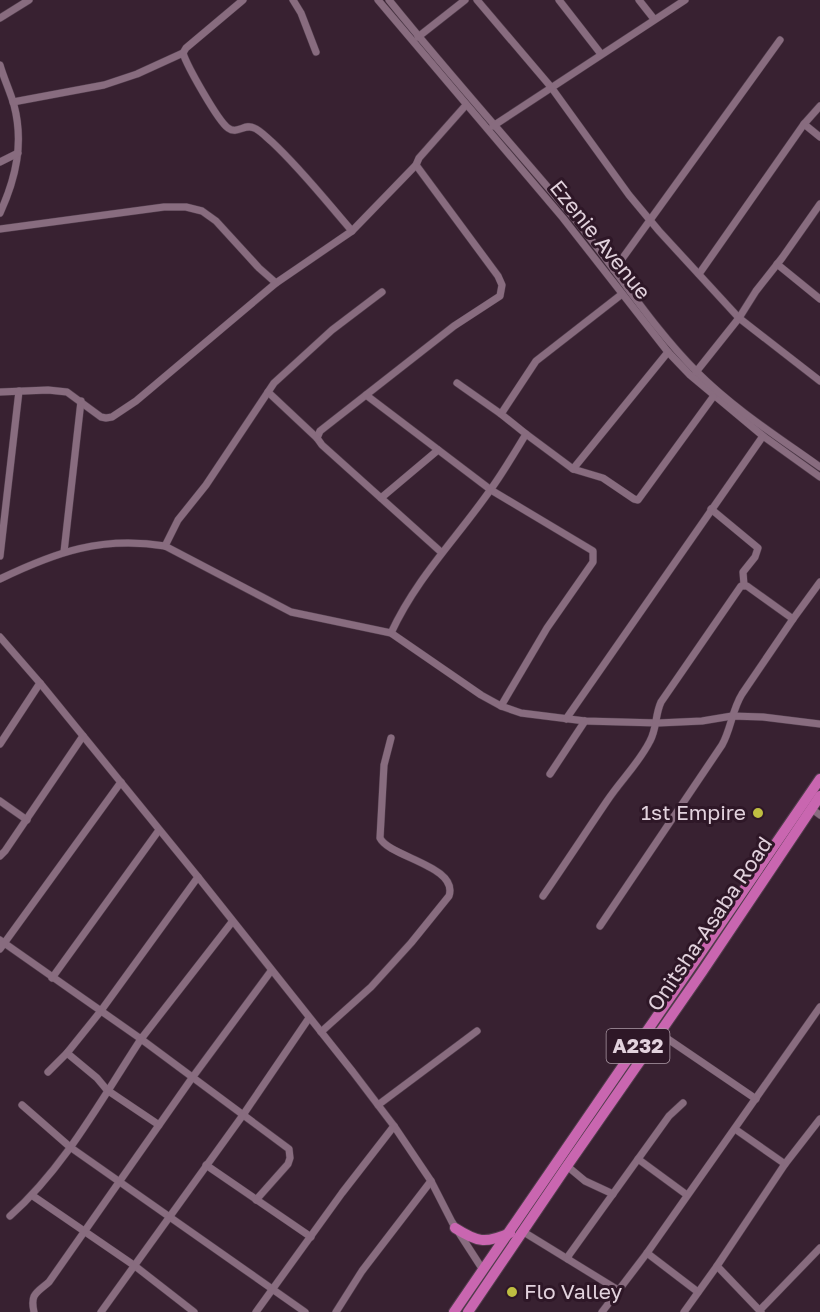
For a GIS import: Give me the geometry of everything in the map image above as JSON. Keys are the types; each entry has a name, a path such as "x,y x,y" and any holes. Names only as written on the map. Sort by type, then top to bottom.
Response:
{"highway":[{"name":"A232","path":"454,1312 733,916 820,779"},
{"name":"Onitsha-Asaba Road","path":"468,1312 659,1033 733,916 816,812 820,796"},
{"path":"456,1228 478,1240 496,1239 510,1233"}],"street":[{"path":"0,18 29,0"},
{"path":"13,102 104,85 137,74 183,53 243,0"},
{"path":"292,0 301,13 316,52"},
{"path":"418,37 465,0"},
{"path":"477,0 552,87 629,195 650,220 739,318 820,381"},
{"path":"559,0 601,54"},
{"path":"639,0 654,19"},
{"path":"494,126 685,0"},
{"name":"Ezenie Avenue","path":"385,1 467,92 570,214 696,372 767,431 819,464"},
{"name":"Ezenie Avenue","path":"385,1 466,105 563,218 668,351 713,397 820,477"},
{"path":"615,270 780,40"},
{"path":"183,53 207,98 228,128 237,131 253,127 271,141 293,162 352,231"},
{"path":"0,65 2,77 13,102 18,132 18,153 12,186 0,213"},
{"path":"0,392 56,390 67,392 81,400 101,417 112,417 136,400 276,283 352,231 416,165 419,158 466,105"},
{"path":"699,274 804,124 820,106"},
{"path":"804,124 820,137"},
{"path":"0,162 18,153"},
{"path":"317,438 320,431 454,326 498,299 502,291 498,276 416,165"},
{"path":"0,229 164,207 186,207 202,211 216,221 276,283"},
{"path":"696,372 739,318 756,291 819,208"},
{"path":"590,254 597,248"},
{"path":"777,264 820,299"},
{"path":"165,546 178,520 206,485 268,392 285,371 382,292"},
{"path":"501,414 536,361 622,294"},
{"path":"573,469 668,351"},
{"path":"457,383 573,469 603,478 634,500 639,499 713,397"},
{"path":"0,556 20,391"},
{"path":"268,392 322,445 441,552"},
{"path":"366,395 438,450 452,458 491,490 593,551 593,562 547,628 501,706"},
{"path":"64,552 81,400"},
{"path":"391,633 416,588 441,552 491,490 526,434"},
{"path":"566,719 763,436"},
{"path":"381,498 438,450"},
{"path":"711,509 758,548 755,557 743,572 744,585"},
{"path":"0,579 41,559 64,552 116,543 142,542 165,546 291,612 391,633 411,644 462,682 501,706 520,713 585,721 658,723 702,721 732,716 788,718 820,724"},
{"path":"600,926 722,745 742,694 820,582"},
{"path":"744,585 793,619"},
{"path":"543,896 608,800 640,758 658,723 656,713 661,702 744,585"},
{"path":"0,637 121,782 378,1105 431,1181 456,1228 483,1270"},
{"path":"0,744 40,683"},
{"path":"550,774 585,721"},
{"path":"0,856 83,736"},
{"path":"321,1032 371,987 411,943 451,892 446,880 428,866 385,845 380,838 384,765 391,738"},
{"path":"121,782 1,944 141,1039 289,1149 288,1164 256,1200"},
{"path":"0,801 27,820"},
{"path":"52,978 159,830"},
{"path":"48,1072 67,1053 100,1012 198,878"},
{"path":"10,1216 33,1196 70,1147 141,1039 232,922"},
{"path":"34,1312 32,1299 34,1295 48,1282 192,1078 271,971"},
{"path":"602,1312 647,1253 820,1007"},
{"path":"101,1312 243,1115 309,1018"},
{"path":"378,1105 477,1031"},
{"path":"659,1033 756,1098"},
{"path":"67,1053 97,1078 107,1090 159,1125"},
{"path":"568,1259 569,1254 669,1116 683,1103"},
{"path":"22,1105 70,1147 305,1312"},
{"path":"684,1312 785,1164 820,1119"},
{"path":"256,1312 394,1126"},
{"path":"735,1129 785,1164"},
{"path":"639,1160 687,1195"},
{"path":"206,1165 311,1237"},
{"path":"567,1166 585,1181 613,1194"},
{"path":"336,1312 362,1271 431,1181"},
{"path":"33,1196 135,1266 183,1309 195,1312"},
{"path":"522,1231 618,1290"},
{"path":"717,1266 761,1311 820,1248"},
{"path":"647,1253 698,1292"}],"place":[{"name":"1st Empire","path":"758,813"},
{"name":"Flo Valley","path":"512,1292"}]}
